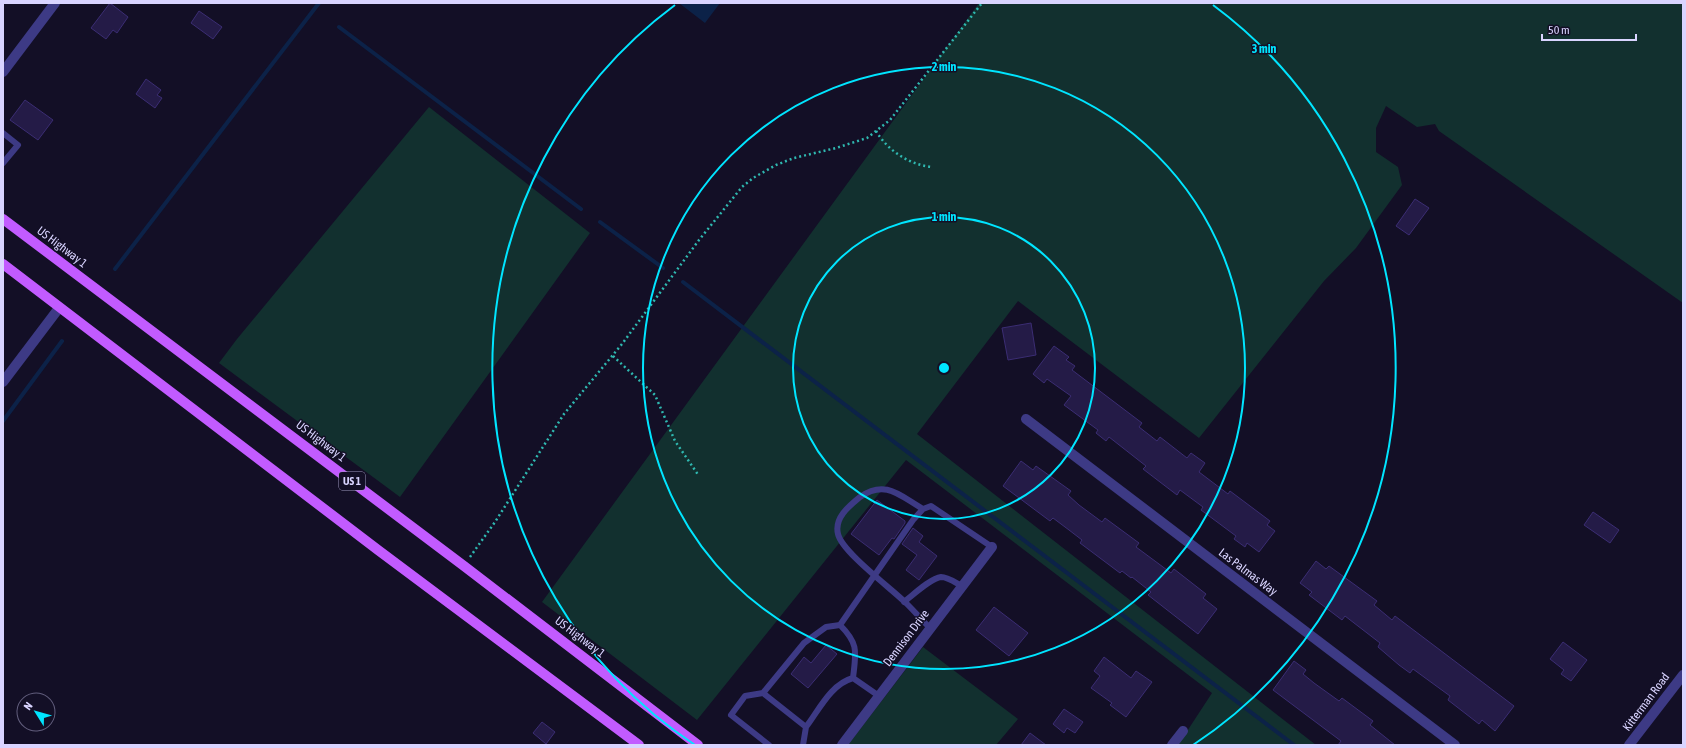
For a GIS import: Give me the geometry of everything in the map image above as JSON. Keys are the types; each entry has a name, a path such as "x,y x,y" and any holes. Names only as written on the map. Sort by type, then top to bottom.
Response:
{"main road":[{"name":"US Highway 1","path":"3,219 464,566 698,745"},
{"path":"3,264 378,550 640,745"}],"street":[{"path":"3,72 55,3"},
{"path":"3,382 59,308"},
{"name":"Las Palmas Way","path":"1026,419 1455,745"},
{"name":"Dennison Drive","path":"842,745 992,546"},
{"name":"Kitterman Road","path":"1629,745 1683,675"},
{"path":"1172,745 1183,731"}],"lane":[{"path":"3,133 18,145 3,163"},
{"path":"923,509 890,490 882,488 874,489 853,503 842,514 838,526 838,535 846,548 930,628"},
{"path":"769,745 730,716 745,696 763,693 804,643 826,627 840,625 913,520 923,509 931,506 992,546"},
{"path":"904,602 936,579 946,578 962,586"},
{"path":"840,625 851,636 855,645 853,678"},
{"path":"803,745 806,727 835,688 845,680 853,678 879,696"},
{"path":"763,693 806,727"}],"path":[{"path":"464,566 495,522 564,414 613,356 715,220 742,187 753,178 776,165 794,158 836,148 868,138 890,120 982,3"},
{"path":"876,131 884,142 907,160 922,166 932,167"},
{"path":"613,356 655,395 675,441 699,476"}],"green space":[{"path":"979,3 1683,3 1683,303 1439,131 1435,124 1417,127 1386,106 1376,128 1376,152 1398,167 1402,185 1356,248 1324,281 1199,438 1018,301 917,434 1316,745 1178,745 1212,693 906,460 697,720 542,602"},
{"path":"429,107 590,233 400,497 219,363 237,339"},
{"path":"923,647 1018,719 996,745 848,745"}],"water":[{"path":"679,3 720,3 705,23"}],"building":[{"path":"110,3 128,17 117,33 113,30 106,39 91,28"},
{"path":"199,11 222,27 213,39 191,23"},
{"path":"146,79 161,90 157,95 162,98 155,108 136,94"},
{"path":"25,100 53,120 38,140 10,120"},
{"path":"1415,199 1429,208 1409,235 1396,226"},
{"path":"1031,323 1036,355 1008,360 1002,328"},
{"path":"1054,346 1069,357 1066,360 1075,366 1072,370 1142,423 1139,427 1157,441 1160,437 1187,458 1191,453 1205,463 1199,472 1228,494 1230,491 1270,521 1267,525 1275,531 1259,552 1247,543 1245,547 1234,539 1236,536 1201,510 1203,507 1180,490 1177,495 1143,469 1146,466 1109,437 1106,441 1096,433 1098,430 1064,405 1071,396 1047,379 1044,383 1033,374"},
{"path":"1021,461 1033,470 1036,466 1071,491 1068,495 1079,505 1102,522 1105,518 1139,543 1136,547 1171,573 1174,569 1206,594 1203,598 1217,609 1198,634 1148,595 1151,592 1132,577 1131,578 1122,571 1120,573 1080,543 1082,540 1053,518 1050,521 1003,486"},
{"path":"877,500 905,521 894,539 892,538 879,555 851,534"},
{"path":"1593,512 1619,530 1610,543 1584,525"},
{"path":"913,528 923,536 919,542 937,556 919,580 906,570 917,555 902,544"},
{"path":"1316,561 1326,569 1329,566 1377,601 1374,605 1392,620 1395,616 1514,706 1495,731 1482,720 1479,724 1448,700 1450,696 1413,669 1410,673 1399,665 1378,647 1380,643 1345,616 1342,620 1309,595 1312,592 1300,583"},
{"path":"994,607 1028,633 1009,656 976,630"},
{"path":"1563,642 1587,660 1571,681 1561,674 1564,670 1550,659"},
{"path":"826,645 837,654 808,688 791,674 804,657 811,663"},
{"path":"1104,657 1131,678 1136,671 1152,682 1126,717 1110,705 1112,703 1091,688 1100,676 1094,671"},
{"path":"1294,661 1306,670 1303,674 1314,683 1339,701 1342,698 1373,721 1370,725 1395,745 1338,745 1341,741 1273,690"},
{"path":"1064,709 1083,722 1075,733 1067,728 1064,733 1053,724"},
{"path":"542,722 555,732 546,744 533,733"},
{"path":"1030,733 1046,745 1021,745"}],"waterway":[{"path":"115,269 319,3"},
{"path":"339,27 581,209"},
{"path":"600,222 663,268"},
{"path":"683,282 1294,745"},
{"path":"3,421 62,341"}]}
